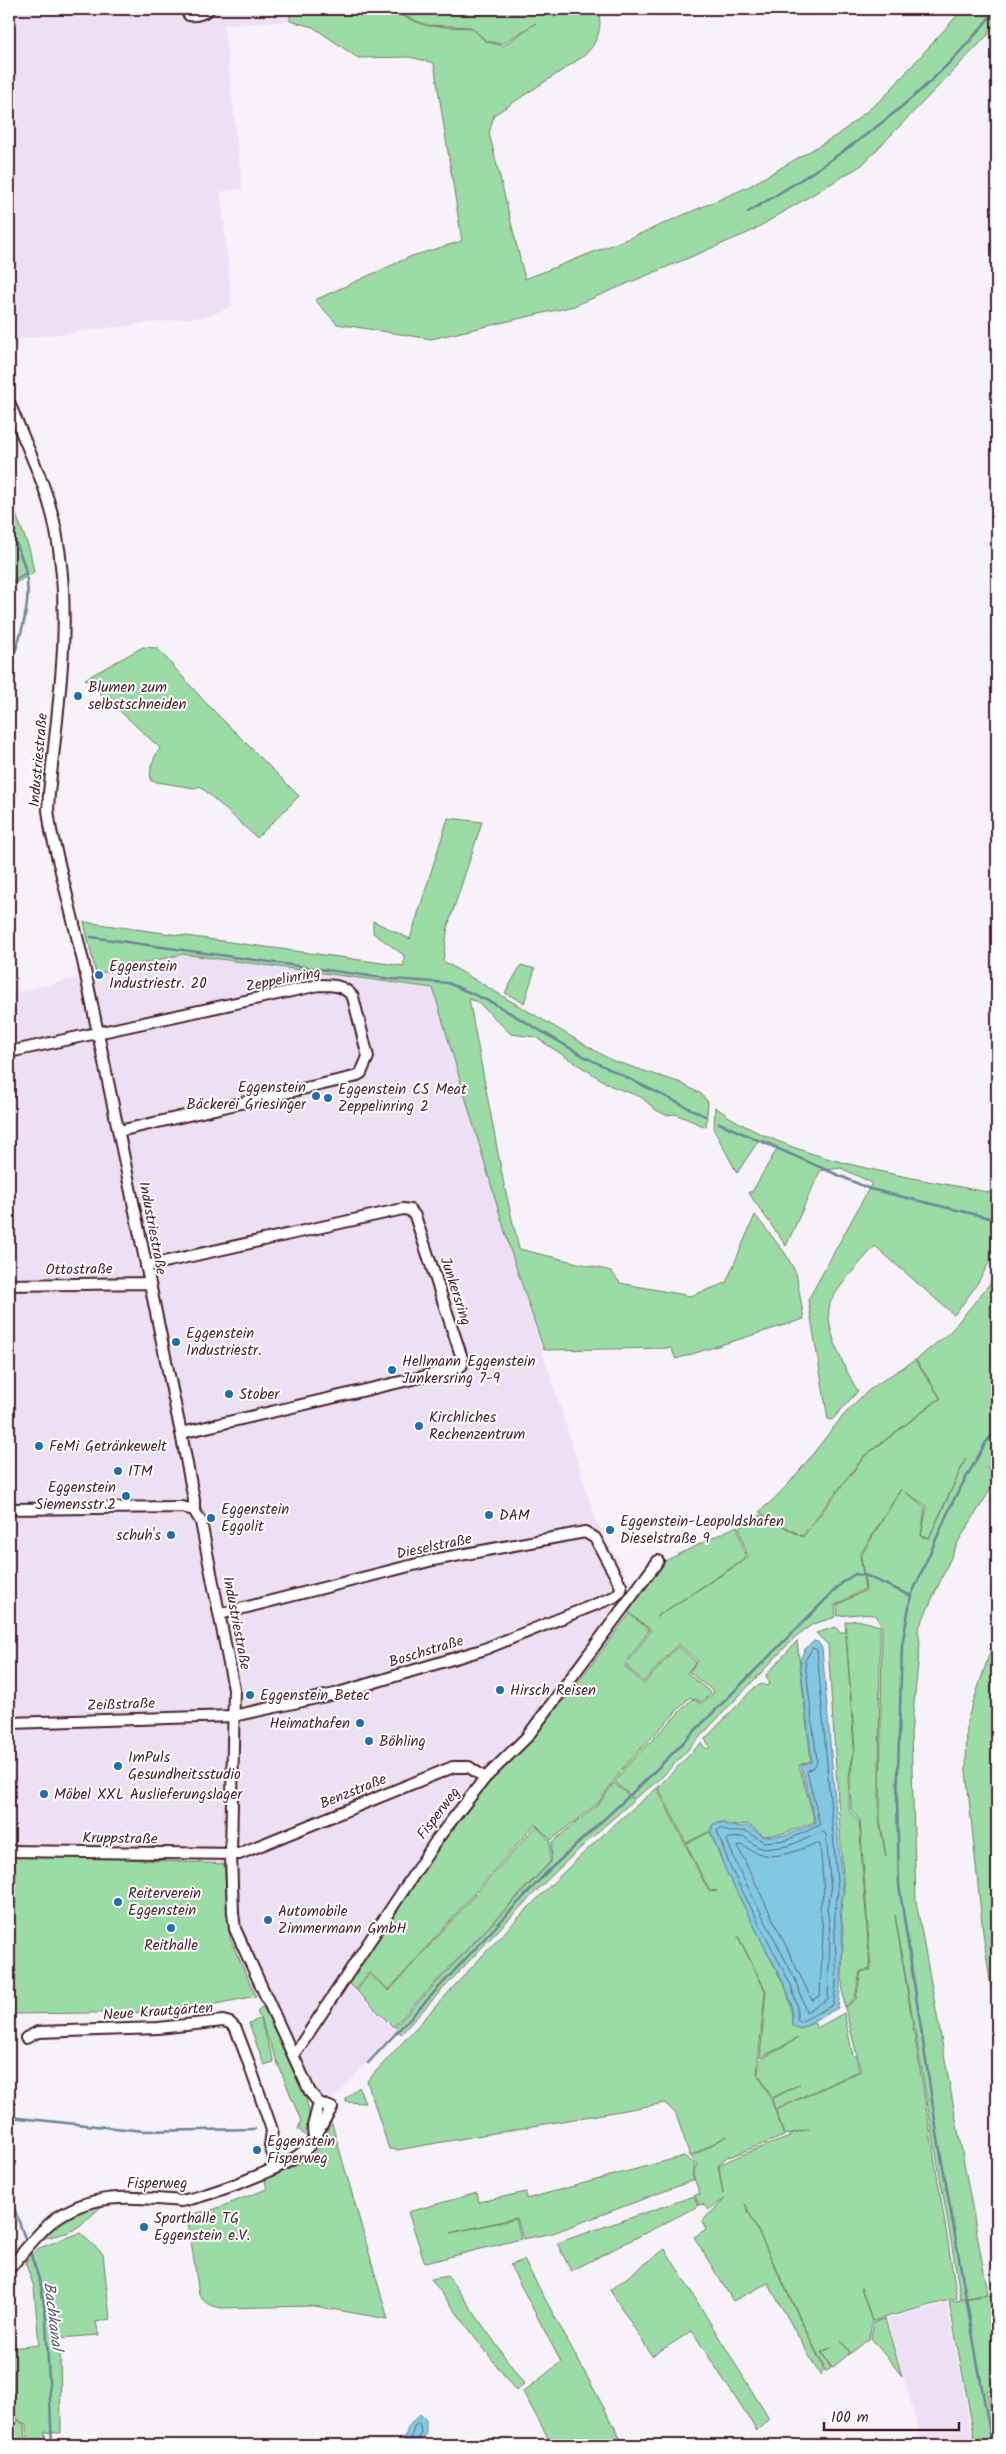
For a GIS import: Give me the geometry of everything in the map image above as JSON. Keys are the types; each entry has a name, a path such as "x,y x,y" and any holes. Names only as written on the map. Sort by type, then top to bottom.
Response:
{"street":[{"path":"185,9 189,15 202,14 209,9"},
{"name":"Industriestraße","path":"9,402 50,508 62,568 64,618 48,810 51,831 75,925 119,1131 181,1433 194,1500 194,1510 201,1522 234,1690 231,1856 232,1913 235,1928 294,2055"},
{"name":"Zeppelinring","path":"9,1052 319,985 332,985 348,991 353,997 368,1057 362,1072 354,1077 119,1131"},
{"name":"Junkersring","path":"146,1266 403,1208 410,1210 415,1216 462,1358 462,1365 456,1369 181,1433"},
{"name":"Ottostraße","path":"9,1285 149,1283"},
{"path":"9,1509 182,1507 194,1510"},
{"name":"Dieselstraße","path":"220,1614 433,1560 585,1532 596,1538 621,1586 620,1592"},
{"name":"Fisperweg","path":"294,2055 438,1838 485,1778 527,1737 658,1561"},
{"name":"Boschstraße","path":"233,1716 335,1694 482,1650 614,1597 620,1592"},
{"name":"Zeißstraße","path":"9,1723 233,1716"},
{"name":"Benzstraße","path":"231,1856 452,1767 470,1767 485,1778"},
{"name":"Kruppstraße","path":"9,1851 231,1856"},
{"name":"Neue Krautgärten","path":"26,2038 38,2032 142,2029 223,2021 230,2023 236,2029 272,2130 270,2146 277,2166"},
{"path":"294,2055 310,2092 319,2102 313,2126 314,2138"},
{"name":"Fisperweg","path":"9,2269 52,2221 80,2204 96,2199 134,2197 192,2199 247,2180 305,2151 332,2108 319,2102"}],"shaded area":[{"path":"9,9 290,9 290,21 224,25 242,188 221,192 232,306 208,316 9,340"},
{"path":"183,954 433,988 511,1252 596,1520 629,1582 574,1666 521,1737 472,1783 427,1843 340,1976 395,2031 334,2099 322,2095 230,1939 223,1864 66,1856 9,1857 9,994"},
{"path":"947,2303 974,2445 923,2445 887,2319"}],"green space":[{"path":"290,9 384,9 427,26 471,28 485,41 503,46 536,23 502,44 486,41 472,27 427,25 387,9 598,9 600,22 598,34 589,51 494,115 489,133 525,279 642,233 748,187 839,134 883,98 963,9 997,9 997,20 987,36 862,165 750,232 574,306 431,339 337,324 315,300 412,256 462,241 434,63 410,57 358,58 313,27 290,21"},
{"path":"9,496 30,551 34,572 9,587"},
{"path":"143,647 157,648 205,702 299,796 257,838 200,786 194,788 151,781 152,764 160,748 85,679"},
{"path":"448,818 482,822 448,926 443,961 611,1060 681,1083 701,1094 708,1102 706,1127 675,1114 666,1115 656,1110 641,1097 611,1086 535,1037 511,1034 478,1002 469,999 503,1180 519,1249 611,1271 620,1283 690,1296 726,1283 755,1215 785,1253 796,1273 804,1319 676,1359 671,1348 544,1350 511,1252 433,988 183,954 96,974 84,922 404,966 404,955 373,933 373,921 410,939"},
{"path":"521,965 535,969 524,1003 505,993"},
{"path":"715,1107 745,1126 813,1154 888,1173 997,1194 998,1226 995,1247 980,1278 954,1315 875,1246 837,1291 830,1304 830,1324 842,1361 858,1391 832,1420 828,1419 808,1300 872,1183 841,1168 820,1171 786,1246 748,1192 752,1192 778,1147 763,1140 757,1143 737,1173 714,1130"},
{"path":"997,1275 997,1472 985,1467 997,1473 997,1479 958,1542 918,1630 920,1643 911,1734 916,1901 988,2294 961,2299 895,1915 957,2298 872,2321 861,2287 872,2322 869,2339 851,2353 841,2341 850,2353 832,2368 822,2353 832,2347 821,2352 831,2368 825,2372 823,2365 745,2204 822,2365 823,2372 820,2375 768,2283 733,2301 694,2237 706,2229 702,2221 725,2199 708,2210 703,2204 699,2205 695,2195 700,2194 693,2175 697,2164 691,2157 727,2136 690,2156 676,2114 665,2103 397,2150 389,2149 367,2081 543,1893 618,1821 657,1788 709,1892 717,1891 709,1890 686,1844 710,1832 726,1871 786,1989 791,2006 792,2025 799,2029 814,2022 817,2028 844,2013 853,2056 856,2056 859,2071 775,2109 772,2099 800,2084 772,2098 758,2073 760,2060 798,2038 760,2058 766,1991 738,1936 765,1991 757,2073 771,2099 784,2136 729,2157 729,2155 718,2166 723,2194 719,2166 741,2155 790,2137 790,2134 809,2129 784,2135 776,2110 861,2071 845,2008 856,1999 861,1972 871,1970 860,1820 851,1810 850,1777 855,1748 846,1634 854,1748 849,1777 849,1811 859,1821 870,1969 860,1971 855,1998 845,2007 842,1979 843,1932 841,1912 844,1893 828,1645 816,1633 836,1627 839,1632 846,1632 845,1622 858,1620 880,1626 879,1819 886,1857 880,1819 882,1627 876,1615 838,1616 837,1605 866,1590 861,1556 901,1489 860,1555 865,1589 835,1605 836,1617 813,1624 796,1636 659,1780 634,1799 615,1782 625,1768 692,1699 702,1704 714,1692 689,1672 698,1661 678,1644 644,1682 626,1666 651,1630 630,1614 649,1630 624,1666 644,1684 678,1646 696,1662 687,1673 711,1693 702,1702 690,1697 623,1768 598,1803 551,1840 535,1824 389,1990 369,1972 356,1990 347,1981 441,1839 475,1796 540,1728 560,1700 564,1701 630,1613 627,1610 661,1563 737,1526 746,1558 656,1617 748,1558 739,1527 761,1515 803,1537 865,1456 941,1398 916,1360 950,1332","holes":["905,1492 927,1506 921,1534 925,1507"]},
{"path":"915,1360 940,1398 864,1456 802,1536 759,1512 786,1487 843,1416 862,1397"},
{"path":"797,1641 811,1761 799,1765 815,1822 785,1833 764,1836 748,1824 730,1826 723,1822 713,1824 710,1831 686,1843 658,1787 701,1743 707,1749 710,1747 705,1739 755,1687 762,1684 767,1686 770,1684 766,1675"},
{"path":"997,1644 997,1725 994,1745 997,1770 997,2030 983,1932 966,1771 967,1721 991,1649"},
{"path":"614,1783 634,1800 543,1884 401,2034 395,2027 551,1862 552,1842 598,1805"},
{"path":"536,1826 550,1841 550,1862 393,2027 357,1991 369,1974 389,1991"},
{"name":"Reiterverein Eggenstein","path":"66,1856 224,1864 230,1939 256,1996 175,2012 9,2014 9,1857"},
{"path":"263,2006 296,2071 303,2089 308,2107 309,2123 307,2137 298,2129 301,2121 257,2011"},
{"path":"260,2019 274,2062 264,2065 249,2023"},
{"path":"359,2087 365,2103 346,2102 346,2099"},
{"path":"332,2124 388,2319 314,2306 221,2308 206,2302 199,2294 187,2215 212,2210 267,2189 265,2180 292,2168 316,2151"},
{"path":"684,2156 695,2164 692,2175 694,2180 553,2233 523,2239 517,2218 450,2233 516,2219 521,2239 425,2263 408,2212 477,2193 479,2202 526,2192 526,2199"},
{"path":"694,2196 698,2206 571,2271 557,2243"},
{"path":"108,2204 102,2206 81,2225 70,2232 41,2239 63,2219 88,2208"},
{"path":"80,2233 103,2254 110,2319 96,2322 99,2335 60,2338 61,2433 45,2432 46,2445 27,2445 26,2425 15,2417 10,2348 39,2345 34,2287 25,2262 39,2248"},
{"path":"665,2249 769,2419 757,2431 692,2331 652,2356 610,2290"},
{"path":"524,2260 624,2445 552,2445 523,2392 561,2362 510,2265"},
{"path":"448,2276 524,2384 516,2391 431,2279"},
{"path":"987,2295 997,2296 997,2388 987,2391 997,2445 976,2445 949,2302"},
{"path":"885,2319 902,2376 871,2338 874,2322"},
{"path":"9,2348 14,2417 24,2425 25,2445 9,2445"}],"water":[{"path":"814,1641 818,1642 822,1648 843,1893 840,1908 842,1960 838,2008 800,2028 792,2025 792,2006 786,1988 726,1871 711,1832 713,1824 723,1823 729,1827 748,1826 764,1837 786,1835 816,1823 801,1765 812,1762 800,1660 805,1649"},
{"path":"420,2414 426,2420 426,2434 421,2444 405,2445 408,2428"}],"waterway":[{"path":"748,212 816,170 882,123 943,69 996,9"},
{"path":"9,525 23,561 27,585 24,622 9,669"},
{"path":"9,584 26,573"},
{"path":"91,937 391,979 448,983 493,1003 587,1058 705,1116"},
{"path":"719,1123 870,1189 994,1219"},
{"path":"992,2445 937,2133 899,1885 897,1801 902,1645 911,1596 953,1501 985,1444 997,1428"},
{"path":"368,2063 546,1873 643,1783 844,1581 855,1574 867,1576 911,1596"},
{"path":"9,2117 144,2131 255,2129"},
{"name":"Bachkanal","path":"9,2194 27,2244"},
{"name":"Bachkanal","path":"29,2249 41,2285 46,2319 52,2445"}],"place":[{"name":"Blumen zum selbstschneiden","path":"78,696"},
{"name":"Eggenstein Industriestr. 20","path":"99,975"},
{"name":"Eggenstein Bäckerei Griesinger","path":"316,1096"},
{"name":"Eggenstein CS Meat Zeppelinring 2","path":"328,1098"},
{"name":"Eggenstein Industriestr.","path":"176,1342"},
{"name":"Hellmann Eggenstein Junkersring 7-9","path":"392,1370"},
{"name":"Stober","path":"229,1394"},
{"name":"Kirchliches Rechenzentrum","path":"419,1426"},
{"name":"FeMi Getränkewelt","path":"39,1446"},
{"name":"ITM","path":"118,1471"},
{"name":"Eggenstein Siemensstr.2","path":"126,1496"},
{"name":"DAM","path":"489,1515"},
{"name":"Eggenstein Eggolit","path":"211,1518"},
{"name":"Eggenstein-Leopoldshafen Dieselstraße 9","path":"610,1530"},
{"name":"schuh's","path":"171,1535"},
{"name":"Hirsch Reisen","path":"500,1690"},
{"name":"Eggenstein Betec","path":"250,1695"},
{"name":"Heimathafen","path":"360,1723"},
{"name":"Böhling","path":"369,1741"},
{"name":"ImPuls Gesundheitsstudio","path":"118,1766"},
{"name":"Möbel XXL Auslieferungslager","path":"44,1794"},
{"name":"Reiterverein Eggenstein","path":"118,1902"},
{"name":"Automobile Zimmermann GmbH","path":"268,1920"},
{"name":"Reithalle","path":"171,1928"},
{"name":"Eggenstein Fisperweg","path":"257,2150"},
{"name":"Sporthalle TG Eggenstein e.V.","path":"144,2227"}]}
